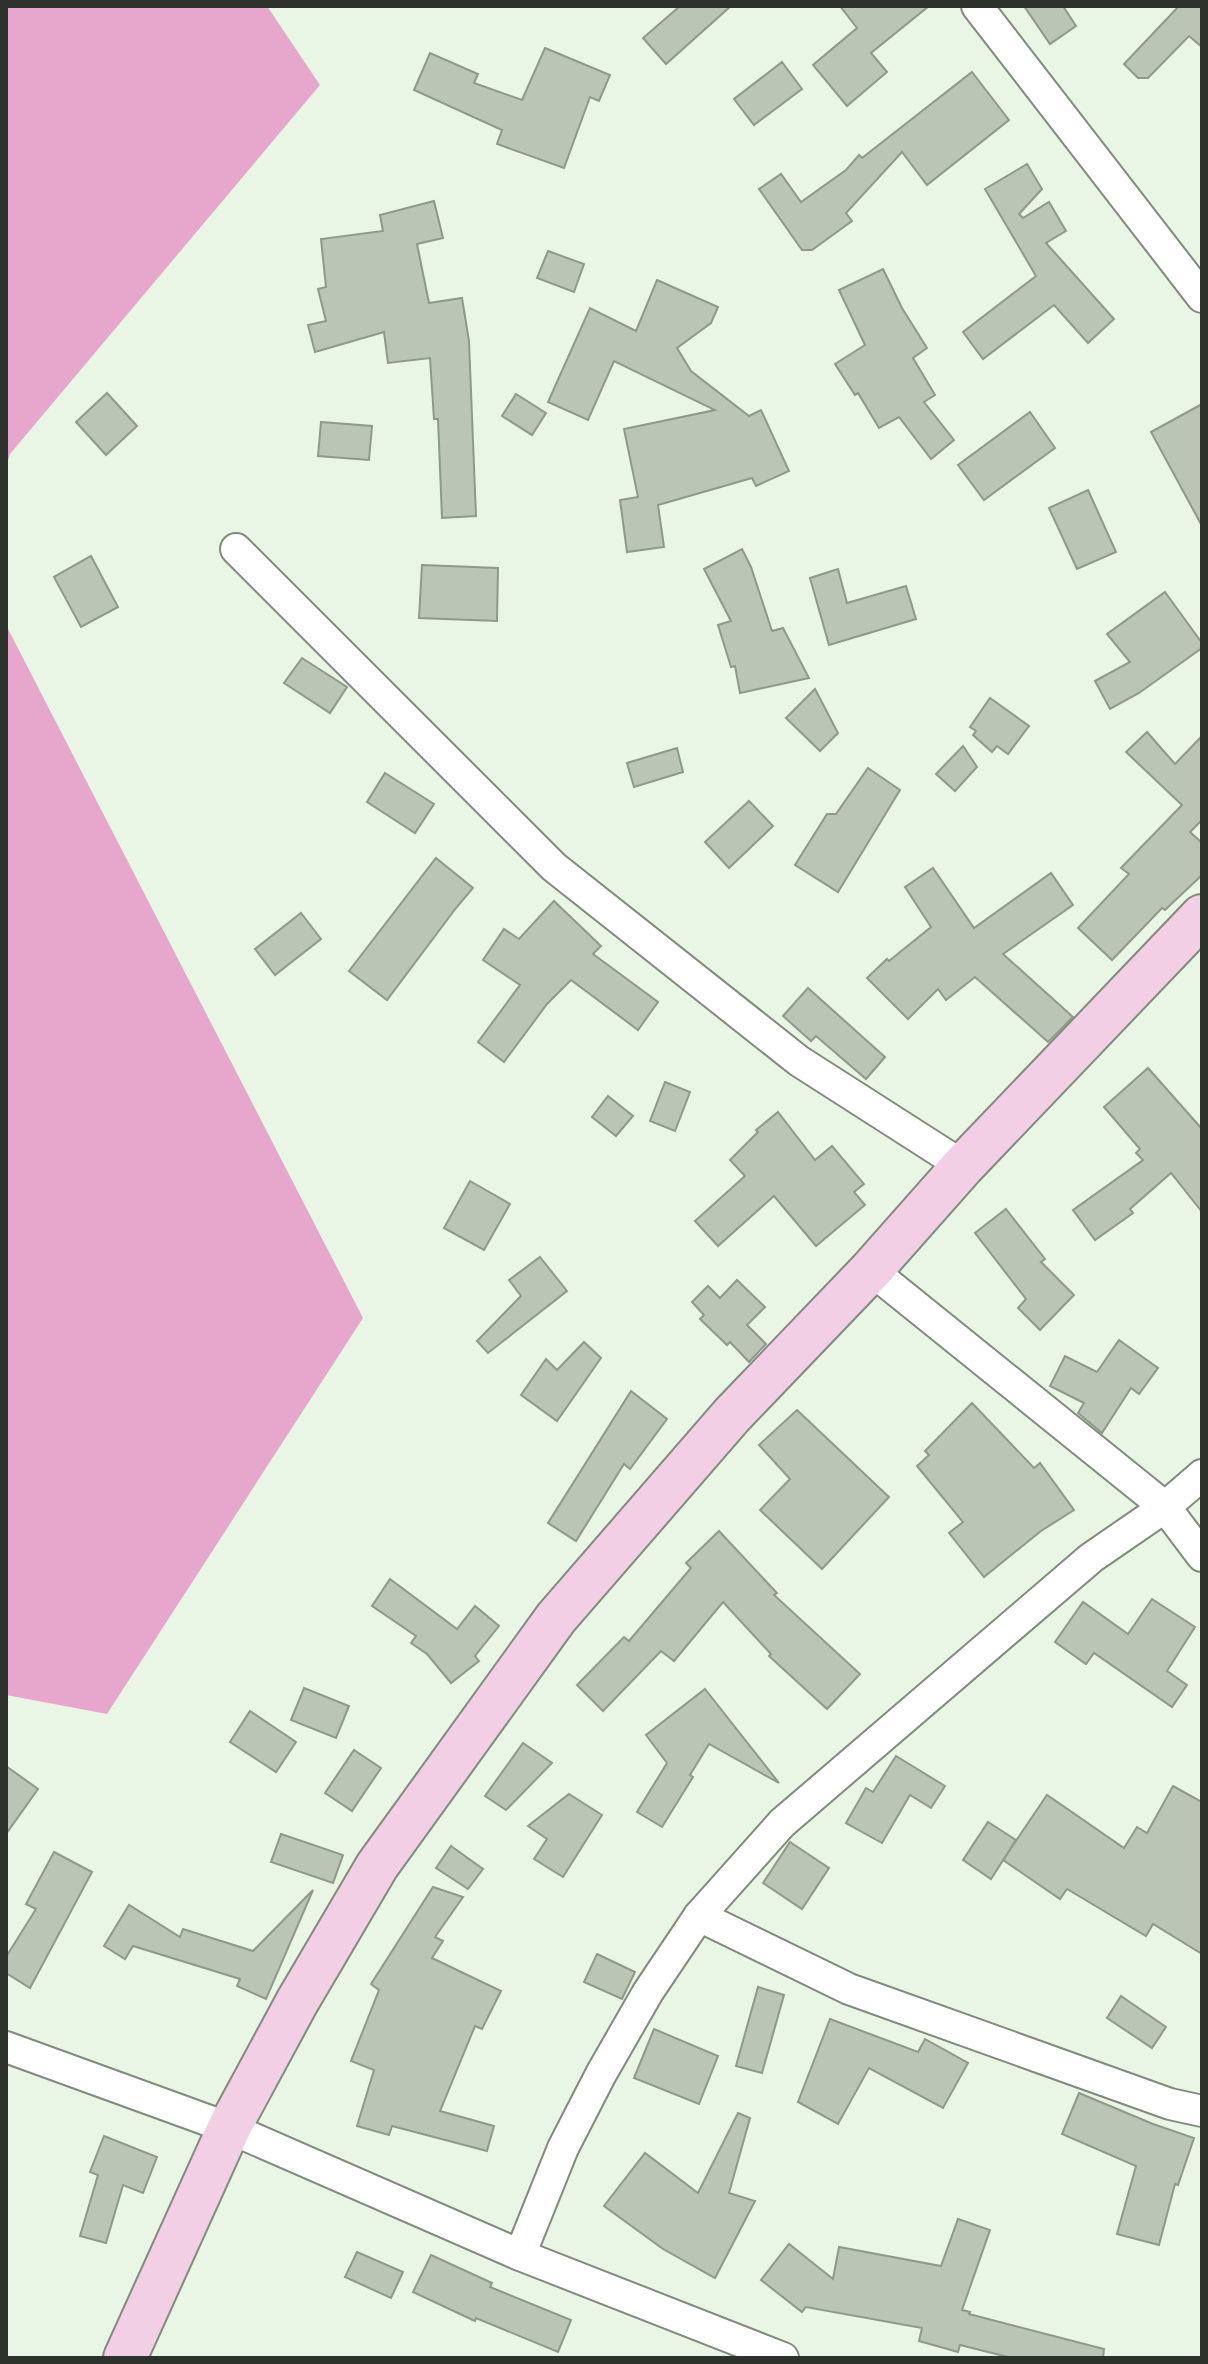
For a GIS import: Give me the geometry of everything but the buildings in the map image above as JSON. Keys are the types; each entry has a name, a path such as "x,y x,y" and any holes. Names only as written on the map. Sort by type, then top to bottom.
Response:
{"main road":[{"path":"125,2358 229,2128 297,2002 377,1866 556,1618 732,1415 871,1270 963,1166 1202,916"}],"street":[{"path":"977,6 1202,297"},
{"path":"236,549 554,867 799,1061 963,1166"},
{"path":"871,1270 1165,1507 1202,1556"},
{"path":"520,2255 563,2148 601,2074 648,1992 699,1916 782,1823 1091,1558 1165,1507 1202,1475"},
{"path":"699,1916 849,1989 1170,2104 1202,2111"},
{"path":"6,2047 229,2128 520,2255 783,2358"}],"shaded area":[{"path":"6,6 267,6 320,85 10,454 6,467"},
{"path":"6,625 363,1318 107,1714 6,1695"}]}
